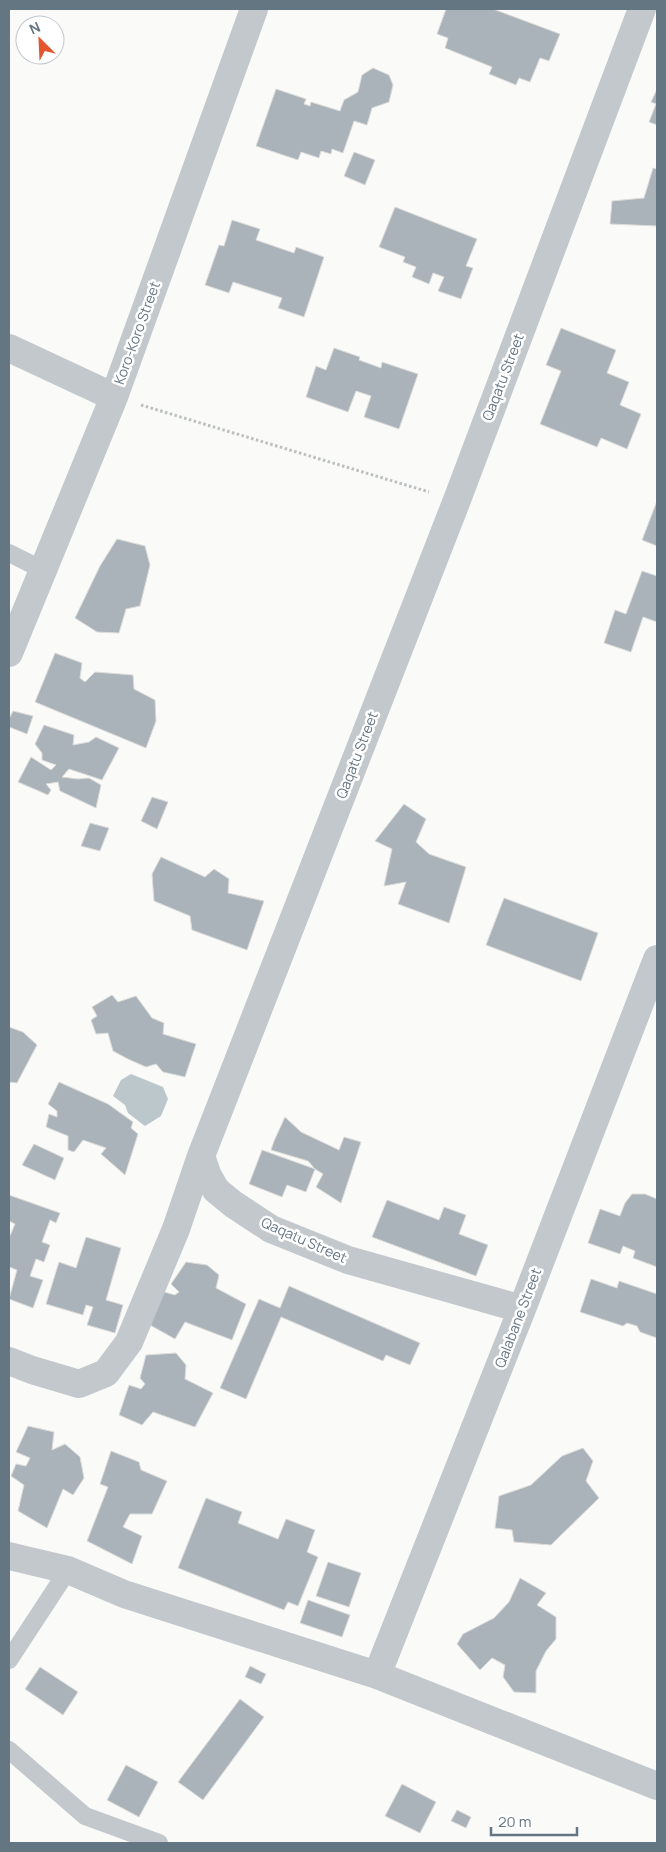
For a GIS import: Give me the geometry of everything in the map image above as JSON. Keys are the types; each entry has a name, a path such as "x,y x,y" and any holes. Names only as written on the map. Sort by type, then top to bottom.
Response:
{"street":[{"name":"Koro-Koro Street","path":"9,653 114,397 254,9"},
{"name":"Qaqatu Street","path":"522,1309 348,1260 271,1229 233,1204 216,1190 208,1176 201,1156 456,500 642,9"},
{"path":"9,348 114,397"},
{"name":"Qalabane Street","path":"377,1675 522,1309 657,959"},
{"path":"9,1361 79,1384 106,1373 129,1342 176,1230 201,1156"},
{"path":"9,1556 68,1570 124,1594 377,1675 657,1786"}],"lane":[{"path":"9,553 43,570"},
{"path":"9,1660 68,1570"},
{"path":"9,1750 85,1816 159,1843"}],"path":[{"path":"114,397 456,500"}],"shaded area":[{"path":"131,1074 163,1087 168,1099 161,1116 145,1126 128,1113 125,1105 113,1096 121,1080"}],"building":[{"path":"446,9 493,9 560,34 549,61 540,58 530,82 519,78 516,85 489,74 492,67 445,48 448,38 437,34"},
{"path":"373,68 389,75 393,85 389,102 372,108 367,125 354,121 343,153 332,149 331,154 321,151 319,158 301,152 298,160 256,146 276,89 306,99 304,104 310,106 311,102 340,111 344,100 358,92 362,75"},
{"path":"657,89 657,125 649,122 656,104 651,102"},
{"path":"354,152 375,160 365,185 344,176"},
{"path":"653,168 657,169 657,226 610,224 612,201 644,198"},
{"path":"395,207 477,239 466,266 473,268 461,299 438,291 444,277 433,273 429,284 412,277 416,267 403,262 405,257 379,247"},
{"path":"232,220 260,229 256,240 294,253 296,247 324,257 304,317 278,308 282,298 233,282 229,293 205,285 219,245 224,246"},
{"path":"561,328 616,350 607,373 629,382 620,405 641,414 627,449 601,438 597,447 540,424 561,371 546,365"},
{"path":"334,348 360,357 359,360 381,368 382,362 418,374 399,429 364,417 371,396 356,391 348,412 306,397 316,366 326,370"},
{"path":"657,501 657,546 642,540"},
{"path":"117,539 145,546 150,565 140,606 126,609 119,633 97,632 75,618 100,566"},
{"path":"642,571 657,576 657,622 643,617 631,652 604,643 615,610 626,614"},
{"path":"55,653 82,663 80,678 85,682 95,672 133,675 134,689 155,700 156,721 146,748 35,702"},
{"path":"13,711 33,716 27,734 9,727 9,719"},
{"path":"44,725 74,735 73,745 89,742 96,737 119,748 102,780 69,769 62,777 89,778 101,785 96,808 60,791 58,782 46,784 51,790 48,795 18,782 31,757 51,770 56,765 42,760 42,753 35,744"},
{"path":"152,797 168,802 157,829 141,821"},
{"path":"404,804 426,819 416,842 429,854 466,867 449,923 398,904 406,882 384,886 392,849 375,841"},
{"path":"90,823 109,828 100,851 81,846"},
{"path":"161,857 205,877 214,869 229,879 228,893 264,901 247,950 192,930 190,916 154,901 152,874"},
{"path":"504,898 598,933 581,981 486,945"},
{"path":"112,995 118,1002 136,996 152,1018 164,1023 163,1034 196,1044 185,1077 163,1072 156,1064 146,1067 128,1059 113,1051 108,1033 96,1034 91,1020 97,1016 92,1007"},
{"path":"9,1027 23,1032 37,1045 17,1083 9,1082"},
{"path":"59,1082 108,1104 133,1122 131,1128 138,1134 125,1175 101,1154 106,1148 83,1140 74,1152 68,1150 68,1136 46,1127 49,1114 57,1117 57,1111 48,1104"},
{"path":"285,1117 301,1132 339,1150 344,1137 361,1142 341,1203 316,1187 323,1174 308,1161 271,1150"},
{"path":"34,1144 64,1158 55,1180 22,1165"},
{"path":"262,1150 315,1169 306,1192 287,1185 282,1197 249,1184"},
{"path":"632,1194 645,1194 657,1199 657,1267 633,1258 635,1251 623,1246 620,1254 588,1243 600,1209 620,1216 625,1203"},
{"path":"9,1195 60,1213 56,1223 50,1220 42,1242 50,1245 44,1262 36,1259 30,1276 43,1280 33,1308 9,1299 17,1270 9,1267 9,1238 15,1224 9,1221"},
{"path":"387,1200 439,1220 444,1207 466,1215 459,1234 488,1245 476,1276 372,1237"},
{"path":"86,1237 121,1248 106,1300 123,1305 115,1333 87,1325 93,1307 86,1305 83,1315 46,1304 59,1262 76,1268"},
{"path":"186,1262 207,1265 219,1275 216,1288 246,1304 232,1340 185,1322 175,1339 150,1325 164,1292 175,1295 179,1292 171,1284"},
{"path":"591,1279 617,1288 619,1281 657,1294 657,1338 640,1332 637,1326 627,1323 623,1326 580,1312"},
{"path":"289,1286 420,1343 410,1365 386,1355 383,1361 281,1317 246,1399 220,1388 259,1299 280,1308"},
{"path":"176,1353 186,1365 185,1379 213,1393 195,1427 153,1412 142,1425 119,1415 129,1385 141,1389 145,1384 140,1378 146,1355"},
{"path":"28,1426 54,1432 52,1450 65,1444 80,1457 84,1478 73,1495 63,1489 47,1528 18,1511 24,1485 11,1476 16,1464 26,1466 30,1458 16,1452"},
{"path":"583,1448 593,1461 586,1481 599,1498 551,1545 514,1542 512,1530 495,1528 499,1496 531,1485 562,1456"},
{"path":"111,1451 139,1462 141,1470 167,1481 152,1514 130,1514 123,1527 142,1536 132,1564 87,1541 108,1487 100,1484"},
{"path":"206,1498 242,1512 238,1523 278,1539 286,1519 315,1530 307,1552 318,1557 298,1606 288,1602 284,1610 178,1568"},
{"path":"328,1562 361,1573 349,1607 316,1596"},
{"path":"520,1578 546,1593 537,1605 556,1617 556,1639 546,1651 536,1671 536,1693 514,1692 503,1677 505,1665 492,1658 480,1670 457,1644 463,1634 494,1618 509,1602"},
{"path":"308,1600 350,1615 342,1637 300,1623"},
{"path":"250,1666 266,1674 261,1684 245,1677"},
{"path":"40,1667 78,1692 63,1715 25,1689"},
{"path":"240,1699 264,1717 203,1800 178,1782"},
{"path":"126,1765 158,1782 139,1817 107,1800"},
{"path":"402,1784 436,1802 420,1833 385,1816"},
{"path":"457,1810 471,1817 466,1828 451,1821"}]}
